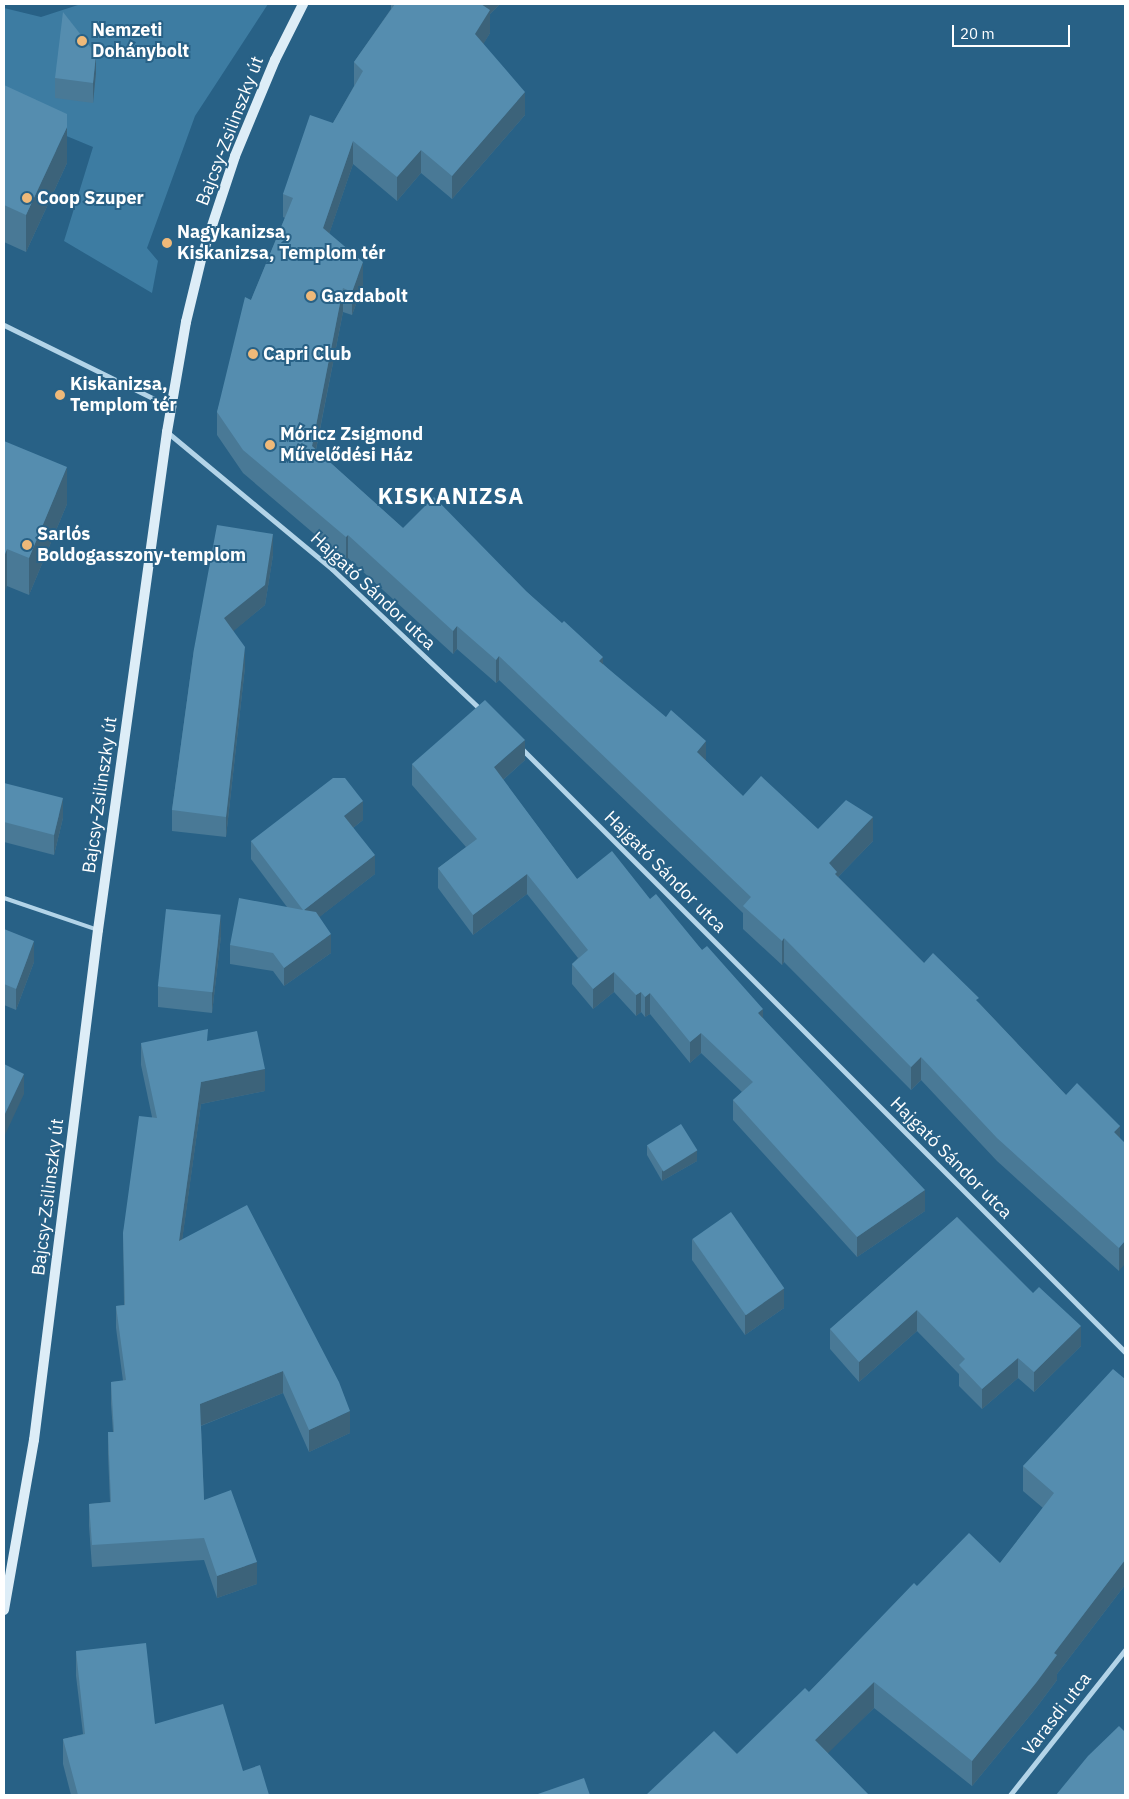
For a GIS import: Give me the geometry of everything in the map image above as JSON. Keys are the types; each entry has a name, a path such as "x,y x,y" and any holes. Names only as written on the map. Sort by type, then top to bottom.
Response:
{"street":[{"name":"Bajcsy-Zsilinszky út","path":"4,1610 34,1440 98,930 167,432 186,322 219,201 255,104 304,4"},
{"path":"4,324 172,408"},
{"name":"Hajgató Sándor utca","path":"167,432 332,569 488,716"},
{"name":"Hajgató Sándor utca","path":"516,743 1125,1352"},
{"name":"Varasdi utca","path":"1010,1795 1125,1650"}],"lane":[{"path":"4,898 98,930"}],"shaded area":[{"path":"81,4 268,4 195,116 147,248 158,261 152,293 64,241 93,147 4,110 4,8 41,17"}],"building":[{"path":"395,4 481,4 490,10 475,34 525,92 452,176 421,150 397,177 353,141 323,228 363,262 352,292 343,288 312,446 403,528 434,497 527,592 562,623 564,621 603,657 599,661 666,717 671,710 706,741 697,752 743,796 761,776 818,829 846,800 873,817 829,863 837,872 835,874 924,963 933,953 979,998 976,1000 1066,1095 1077,1083 1120,1126 1114,1132 1125,1143 1125,1241 1119,1248 997,1138 921,1057 911,1067 784,938 782,941 743,906 751,897 499,656 496,660 457,626 453,631 348,535 346,537 243,450 217,412 245,297 251,300 293,198 283,194 310,115 333,123 363,71 354,62"},
{"path":"63,12 96,54 93,83 55,78"},
{"path":"4,85 67,114 67,127 26,215 4,205"},
{"path":"4,441 67,467 29,558 7,549 4,557"},
{"path":"217,525 273,534 265,585 224,618 245,647 226,817 172,810 194,649"},
{"path":"485,700 525,740 494,767 577,879 612,851 650,899 656,894 702,950 707,946 763,1009 758,1013 925,1190 857,1237 733,1100 753,1082 701,1033 690,1042 650,993 645,997 641,992 636,995 614,972 593,989 572,964 588,950 527,874 473,915 438,868 477,839 412,764"},
{"path":"333,778 345,778 363,801 344,816 375,855 304,910 316,912 331,934 284,968 273,953 230,945 239,898 303,910 251,841"},
{"path":"4,783 63,798 54,835 4,822"},
{"path":"166,909 221,915 213,992 158,987"},
{"path":"4,929 34,941 16,989 4,984"},
{"path":"208,1029 207,1041 257,1031 265,1069 201,1082 179,1241 247,1205 339,1382 350,1411 309,1430 283,1371 200,1404 204,1500 231,1490 257,1562 217,1576 204,1538 92,1545 89,1504 111,1502 108,1432 114,1432 111,1382 126,1380 116,1306 125,1305 123,1233 139,1116 157,1118 141,1043"},
{"path":"4,1064 24,1074 4,1116"},
{"path":"681,1124 697,1150 664,1171 647,1145"},
{"path":"731,1212 784,1288 746,1315 692,1239"},
{"path":"957,1217 1033,1293 1039,1287 1081,1326 1034,1372 1018,1358 982,1389 959,1365 965,1359 917,1310 859,1362 830,1329"},
{"path":"1113,1369 1125,1379 1125,1560 1054,1653 1057,1655 1036,1683 972,1761 874,1682 815,1740 869,1795 646,1795 714,1731 737,1754 805,1688 809,1692 914,1583 917,1586 969,1533 1000,1563 1054,1493 1023,1466"},
{"path":"146,1643 155,1724 223,1704 243,1771 260,1765 269,1795 78,1795 63,1739 85,1734 76,1651"},
{"path":"1119,1726 1125,1732 1125,1795 1056,1795 1088,1756"},
{"path":"584,1778 590,1795 535,1795"}],"place":[{"name":"Nemzeti Dohánybolt","path":"82,41"},
{"name":"Coop Szuper","path":"27,198"},
{"name":"Nagykanizsa, Kiskanizsa, Templom tér","path":"167,243"},
{"name":"Gazdabolt","path":"311,296"},
{"name":"Capri Club","path":"253,354"},
{"name":"Kiskanizsa, Templom tér","path":"60,395"},
{"name":"Móricz Zsigmond Művelődési Ház","path":"270,445"},
{"name":"Sarlós Boldogasszony-templom","path":"27,545"}],"district":[{"name":"KISKANIZSA","path":"451,496"}]}
